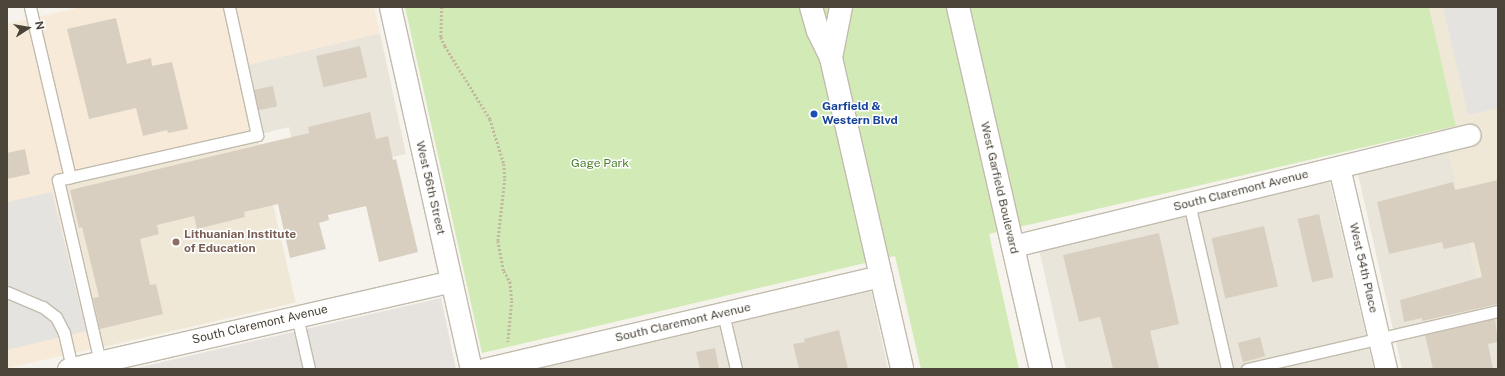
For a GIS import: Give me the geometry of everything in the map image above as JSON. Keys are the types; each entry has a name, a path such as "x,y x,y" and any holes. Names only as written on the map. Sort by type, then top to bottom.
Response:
{"street":[{"name":"West 56th Street","path":"390,7 471,369"},
{"path":"811,7 818,31 831,58 902,369"},
{"path":"831,58 841,7"},
{"name":"West Garfield Boulevard","path":"958,7 1041,369"},
{"name":"South Claremont Avenue","path":"1013,246 1470,135"},
{"name":"West 54th Place","path":"1339,167 1386,369"},
{"name":"South Claremont Avenue","path":"484,369 881,276"},
{"name":"South Claremont Avenue","path":"70,369 451,281"}],"lane":[{"path":"30,7 70,177"},
{"path":"100,362 58,180 257,135 230,7"},
{"path":"1189,204 1227,369"},
{"path":"7,292 43,307 56,317 64,333 70,369"},
{"path":"1247,369 1498,311"},
{"path":"724,313 736,369"},
{"path":"297,316 309,369"}],"path":[{"path":"442,7 441,37 445,46 490,118 504,164 505,179 498,241 504,271 510,282 512,301 507,347"}],"shaded area":[{"path":"82,7 374,7 380,33 243,66 257,135 96,348 7,368 7,24"},
{"path":"1429,7 1498,7 1498,311 1486,314 1443,129 1456,125"},
{"path":"1443,7 1498,7 1498,108 1468,115"},
{"path":"380,33 406,154 301,178 289,127 257,135 243,66"},
{"name":"Lithuanian Institute of Education","path":"257,135 296,303 97,348 58,181"},
{"path":"1449,152 1486,314 1498,311 1498,369 1402,369 1358,174"},
{"path":"1329,179 1374,369 1066,369 1039,249"},
{"path":"52,192 86,331 7,350 7,202"},
{"path":"871,290 888,369 524,369"},
{"path":"441,298 456,369 132,369"}],"green space":[{"name":"Gage Park","path":"405,7 1429,7 1456,126 989,234 1019,369 921,369 895,256 482,353"}],"building":[{"path":"116,18 127,64 151,58 152,66 172,62 188,129 168,133 167,130 143,136 136,108 89,119 67,29"},
{"path":"360,46 367,77 323,87 316,56"},
{"path":"273,86 277,107 258,110 254,90"},
{"path":"370,112 376,139 388,136 393,160 396,159 418,252 379,262 366,206 328,215 329,220 319,223 326,249 290,258 278,204 244,212 245,217 197,229 194,216 157,225 159,234 140,239 150,285 156,284 163,314 100,329 93,298 99,297 82,227 79,228 70,190 309,133 308,127"},
{"path":"25,149 30,174 7,179 7,153"},
{"path":"1498,180 1498,304 1422,321 1422,318 1404,322 1400,300 1482,277 1474,242 1444,249 1442,242 1389,254 1377,202 1453,182 1455,190"},
{"path":"1319,214 1334,277 1312,282 1298,219"},
{"path":"1264,226 1278,286 1225,299 1211,238"},
{"path":"1159,233 1179,324 1150,331 1159,369 1113,369 1100,317 1079,322 1063,255"},
{"path":"1495,319 1498,342 1488,344 1493,369 1433,369 1425,335"},
{"path":"839,330 848,369 799,369 793,344 805,342 804,339"},
{"path":"1260,337 1265,356 1243,362 1238,343"},
{"path":"715,348 719,369 700,369 696,352"}],"place":[{"name":"Garfield & Western Blvd","path":"814,114"},
{"name":"Lithuanian Institute of Education","path":"176,242"}]}
